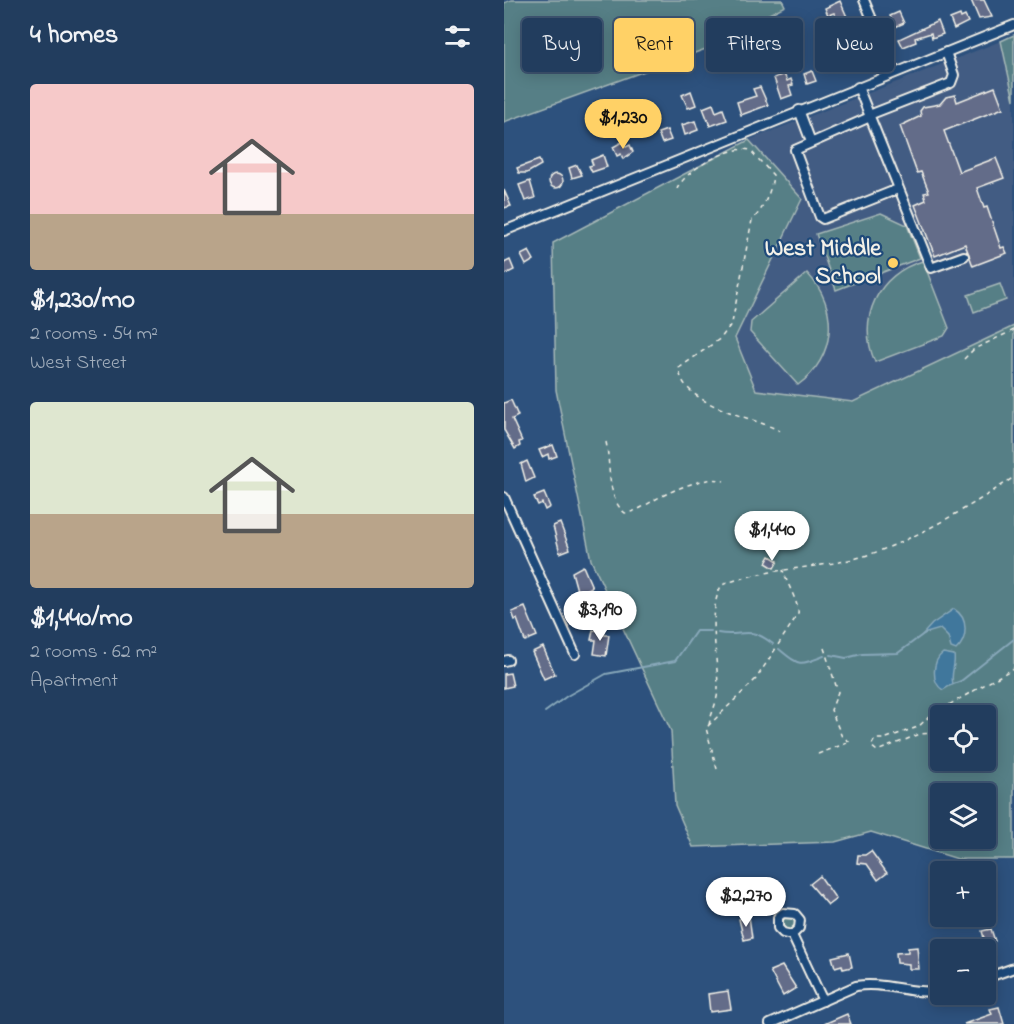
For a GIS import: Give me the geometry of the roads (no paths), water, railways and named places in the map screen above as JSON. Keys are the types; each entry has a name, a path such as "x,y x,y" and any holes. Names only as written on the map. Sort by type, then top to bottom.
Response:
{"street":[{"path":"864,0 872,18"},
{"path":"504,231 1014,25"},
{"path":"898,189 821,218 795,150 951,83 954,75 946,52"},
{"path":"858,87 931,268 964,256"},
{"path":"799,110 810,142"},
{"path":"504,497 575,654"},
{"path":"792,934 823,1001"},
{"path":"996,974 1014,968"},
{"path":"770,1024 866,984 892,989 930,991"}],"waterway":[{"path":"545,712 567,696 606,674 675,661 696,631 710,631"},
{"path":"718,633 751,633 773,644"},
{"path":"831,655 846,658 862,654 898,653 925,633"},
{"path":"951,685 961,681 1014,639"},
{"path":"779,649 800,663 824,656"}],"place":[{"name":"West Middle School","path":"893,263"}]}
